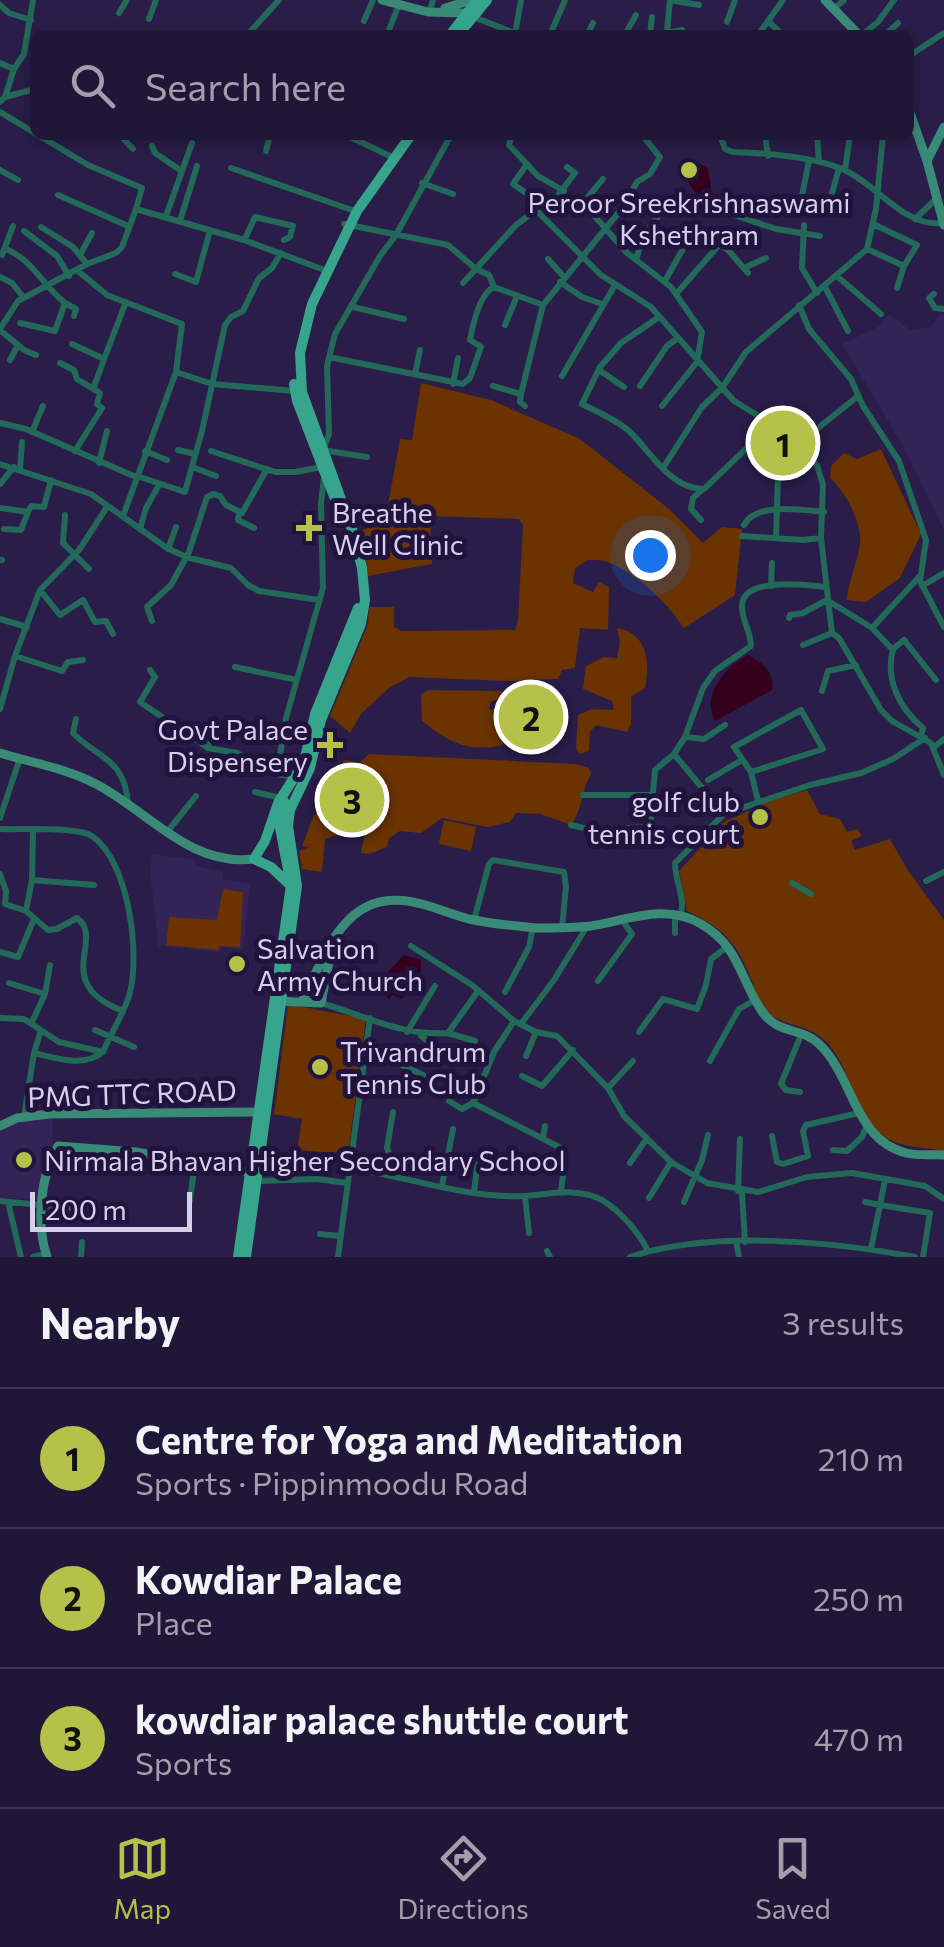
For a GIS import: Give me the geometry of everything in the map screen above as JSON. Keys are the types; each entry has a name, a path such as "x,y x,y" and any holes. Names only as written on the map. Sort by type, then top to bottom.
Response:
{"main road":[{"path":"464,22 474,0"},
{"path":"464,22 487,0"},
{"path":"254,859 281,798 304,762 315,714 357,614 354,558 298,391 302,335 352,210 401,140"},
{"path":"347,225 408,140"},
{"path":"262,1112 286,1014 279,1000 290,886 290,810 310,768 325,708 364,612 359,551 326,471"},
{"path":"238,1257 298,886 281,816 294,777"},
{"path":"270,829 288,852"},
{"path":"254,859 288,852"},
{"path":"254,859 271,867 290,886"},
{"path":"246,1257 252,1176"}],"street":[{"path":"3,100 24,54 33,0"},
{"path":"119,13 127,0"},
{"path":"149,19 156,0"},
{"path":"252,30 279,0"},
{"path":"364,22 373,0"},
{"path":"382,0 398,7 431,7 474,0"},
{"path":"517,30 521,0"},
{"path":"552,30 566,0"},
{"path":"667,30 670,0 698,5"},
{"path":"728,22 734,0"},
{"path":"763,30 783,0"},
{"path":"826,0 856,30"},
{"path":"835,8 844,0"},
{"path":"868,30 894,0"},
{"path":"0,5 9,13 31,20"},
{"path":"389,30 398,7"},
{"path":"431,7 464,22 499,30"},
{"path":"628,30 636,14"},
{"path":"652,18 653,30"},
{"path":"589,30 593,23"},
{"path":"770,23 778,30"},
{"path":"890,30 898,23"},
{"path":"914,53 944,33"},
{"path":"0,63 14,69"},
{"path":"3,100 30,91"},
{"path":"0,112 30,130"},
{"path":"722,140 726,149 842,169 922,224 944,224 914,124"},
{"path":"927,161 940,147 944,127"},
{"path":"36,355 0,330 14,305 87,264 116,253 122,247 142,188 88,165 46,140"},
{"path":"125,140 133,148"},
{"path":"266,152 269,140"},
{"path":"356,140 390,156"},
{"path":"367,457 320,451 329,434 329,357 335,334 448,140"},
{"path":"510,140 509,144 538,176 564,191"},
{"path":"526,406 520,402 521,394 544,305 605,230 636,182 650,174 660,156 646,140"},
{"path":"766,140 768,156"},
{"path":"817,140 819,162"},
{"path":"827,211 849,140"},
{"path":"663,468 702,407 722,388 746,352 867,250 882,140"},
{"path":"164,216 192,143"},
{"path":"152,146 155,154 180,170"},
{"path":"799,210 809,161"},
{"path":"527,164 513,184 548,208"},
{"path":"180,221 198,166"},
{"path":"462,283 516,225 548,208 564,191 576,173 567,167"},
{"path":"231,168 352,210"},
{"path":"0,170 18,180"},
{"path":"604,179 583,203 605,230 665,281 702,332 697,362 662,406"},
{"path":"422,183 453,194"},
{"path":"58,195 128,226"},
{"path":"915,219 936,198"},
{"path":"136,209 244,240 326,271"},
{"path":"514,210 516,225"},
{"path":"636,259 645,233 664,210"},
{"path":"539,213 580,257 651,307 734,401 772,424 821,472 824,512 820,538 832,633 856,665 881,710 892,721 923,737 933,748 944,775"},
{"path":"734,215 776,229 803,229 820,236"},
{"path":"244,240 254,217 293,226 290,238 284,240"},
{"path":"872,224 916,245 897,288"},
{"path":"347,225 448,245 476,270 489,275 494,287 544,305"},
{"path":"13,226 4,252 39,272 65,303 76,309 74,316"},
{"path":"41,227 66,242 87,264"},
{"path":"803,229 802,268 817,293"},
{"path":"0,230 9,235"},
{"path":"175,274 196,282 210,230"},
{"path":"24,232 57,256 70,276"},
{"path":"80,255 92,234"},
{"path":"676,294 719,245 746,271 766,258"},
{"path":"665,281 684,247"},
{"path":"867,250 904,266"},
{"path":"0,422 32,432 99,463 184,492 225,325 231,316 243,310 259,278 272,268 281,253"},
{"path":"548,259 582,297 602,304"},
{"path":"78,271 98,290 182,324 176,372 123,516"},
{"path":"838,276 881,314"},
{"path":"0,277 12,283 24,298"},
{"path":"562,376 615,285"},
{"path":"329,357 463,384 470,378 480,347 470,340 484,294 494,287"},
{"path":"825,287 848,331"},
{"path":"934,294 929,298 935,308 944,309"},
{"path":"505,326 516,296"},
{"path":"94,387 126,302"},
{"path":"20,323 55,332 65,303"},
{"path":"799,305 809,329 851,379 890,442 926,540 922,586 944,627"},
{"path":"352,307 404,319"},
{"path":"659,318 621,343 598,370 582,404 629,430 645,452 682,483 702,489"},
{"path":"640,386 678,338"},
{"path":"72,344 104,359"},
{"path":"10,360 18,345"},
{"path":"415,374 420,350"},
{"path":"453,384 458,358"},
{"path":"60,363 100,393 97,404 102,408 76,452"},
{"path":"598,370 624,387"},
{"path":"176,372 212,384 298,391"},
{"path":"494,386 521,394"},
{"path":"776,538 778,476 800,448 858,396"},
{"path":"32,432 43,406"},
{"path":"702,520 691,509 694,498 772,424"},
{"path":"99,463 107,431"},
{"path":"0,484 17,468 22,442"},
{"path":"178,450 195,454"},
{"path":"145,451 167,460"},
{"path":"210,451 283,473 326,471 321,503 323,588 286,718 277,774"},
{"path":"769,462 783,470"},
{"path":"0,464 91,494 168,548 186,557 231,568 248,586 259,591 320,600"},
{"path":"192,467 216,476"},
{"path":"238,513 248,506 267,469"},
{"path":"4,530 21,530 31,506 44,508 51,480"},
{"path":"140,529 146,508 160,484"},
{"path":"152,621 146,607 171,585 210,494 220,496 238,513 238,520 254,528"},
{"path":"0,708 40,590 80,550 107,507"},
{"path":"0,508 28,512"},
{"path":"744,524 750,516 778,509 824,512"},
{"path":"65,514 63,543 89,569"},
{"path":"168,548 176,527"},
{"path":"742,536 820,538"},
{"path":"771,586 772,563"},
{"path":"922,586 944,573"},
{"path":"872,628 920,576"},
{"path":"571,826 592,830 650,827 655,770 686,738 703,688 715,671 751,646 742,608 745,596 753,588 788,583 826,587"},
{"path":"40,590 60,615 83,600 95,622 108,623 113,634"},
{"path":"827,600 872,628 893,649"},
{"path":"789,618 790,614 802,613 827,600"},
{"path":"0,619 27,627"},
{"path":"803,645 832,633"},
{"path":"675,933 681,896 675,882 676,863 724,814 861,773 893,759 923,737 924,730 900,704 888,668 893,649 904,640 936,680"},
{"path":"15,656 62,671 68,662 82,660"},
{"path":"822,691 828,670 856,665"},
{"path":"235,667 297,680"},
{"path":"150,670 155,676 140,702 208,748 243,756 277,774 294,777"},
{"path":"751,772 824,749 801,710 736,744 735,750 751,772 758,801"},
{"path":"76,719 73,733 111,762 122,779 128,805"},
{"path":"686,738 704,739 725,725"},
{"path":"208,748 211,732"},
{"path":"933,748 944,739"},
{"path":"0,753 78,775 209,855 228,860 254,859"},
{"path":"674,754 724,814"},
{"path":"0,818 20,758"},
{"path":"708,780 742,760"},
{"path":"256,792 281,798"},
{"path":"583,795 652,794"},
{"path":"167,832 196,796"},
{"path":"0,829 90,835 116,868 128,904 133,945 130,992 103,1052 93,1059 71,1061 34,1053"},
{"path":"26,910 32,880 33,831"},
{"path":"474,920 488,864 493,860 566,874 562,928"},
{"path":"926,881 944,872"},
{"path":"0,874 6,891 3,904 26,910 48,930 77,918 83,921 86,986 98,1000 123,1011"},
{"path":"32,880 94,884"},
{"path":"792,883 812,894"},
{"path":"303,1000 334,939 357,912 387,900 414,902 474,920 533,928 587,926 678,913 704,926 728,947 772,1022 817,1042 836,1066 866,1125 894,1148 910,1154 944,1155"},
{"path":"0,952 18,958 34,918"},
{"path":"598,981 632,934 622,918"},
{"path":"449,1101 462,1108 472,1103 494,1052 554,980 587,926"},
{"path":"505,992 529,947 533,928"},
{"path":"322,1004 334,939"},
{"path":"411,946 518,1023 557,1036 608,1088 624,1116 671,1162 696,1177 740,1191 758,1192 807,1177 852,1172 925,1186 944,1199"},
{"path":"639,1032 663,999 697,1009 711,959 728,947"},
{"path":"32,1022 45,994 50,966"},
{"path":"10,983 45,994"},
{"path":"407,1032 434,986"},
{"path":"448,1033 478,992"},
{"path":"710,1061 739,1009 756,999"},
{"path":"279,1000 322,1004 407,1032 448,1033 474,1042"},
{"path":"0,1018 32,1022 59,1042 103,1052"},
{"path":"338,1257 370,1018"},
{"path":"24,1118 41,1030"},
{"path":"96,1030 134,1047"},
{"path":"526,1056 536,1032"},
{"path":"420,1035 450,1059"},
{"path":"800,1092 786,1090 781,1084 801,1035"},
{"path":"367,1049 424,1075"},
{"path":"522,1076 542,1086 573,1050"},
{"path":"608,1088 633,1062"},
{"path":"472,1103 559,1147 563,1153 561,1191"},
{"name":"PMG TTC ROAD","path":"0,1126 24,1118 119,1111 262,1112"},
{"path":"387,1175 393,1112"},
{"path":"772,1136 777,1162 785,1163 808,1156 803,1131 806,1125 859,1113"},
{"path":"833,1150 848,1152 862,1137 866,1125"},
{"path":"543,1138 545,1126"},
{"path":"442,1186 453,1129"},
{"path":"684,1202 708,1136"},
{"path":"630,1164 648,1138"},
{"path":"739,1257 740,1139"},
{"path":"33,1257 46,1255 41,1205 58,1146 195,1162 252,1176 348,1184"},
{"path":"474,1192 478,1160 500,1164"},
{"path":"190,1201 195,1162"},
{"path":"649,1198 671,1162"},
{"path":"349,1168 474,1192 525,1196 561,1191 604,1201 636,1230 648,1251"},
{"path":"871,1249 885,1180"},
{"path":"525,1196 529,1233"},
{"path":"21,1257 4,1201 82,1209"},
{"path":"866,1202 930,1214 923,1257"},
{"path":"320,1234 340,1236"},
{"path":"630,1257 664,1246 740,1241 871,1249 915,1257"},
{"path":"81,1257 82,1242"}],"shaded area":[{"path":"683,163 699,163 708,169 711,188 705,195 696,194 679,168"},
{"path":"889,314 910,330 931,327 944,314 944,530 902,444 842,344 878,327"},
{"path":"421,383 491,400 580,439 669,509 703,543 722,527 742,529 735,595 684,628 656,595 629,573 602,561 587,561 575,568 573,583 593,592 599,582 609,587 608,630 580,628 575,668 562,670 558,679 409,677 389,688 361,714 350,733 330,716 368,624 369,607 394,607 394,627 402,631 515,630 518,621 523,525 519,519 430,516 432,564 368,576 362,530 385,522 400,439 412,440"},
{"path":"881,449 921,534 900,578 866,602 847,600 860,535 850,504 830,478 831,466 844,453 857,459"},
{"path":"617,628 641,643 647,669 645,688 631,697 631,724 627,732 596,725 590,732 589,751 579,754 578,715 592,709 614,710 612,701 583,689 586,666 604,657 617,658"},
{"path":"748,655 767,669 772,690 715,721 711,711 713,692 724,674"},
{"path":"428,690 501,691 504,696 491,702 489,709 505,714 503,745 469,746 450,740 422,721 421,694"},
{"path":"369,754 576,764 589,768 591,774 571,825 540,814 516,813 510,822 487,827 442,818 421,833 400,831 389,838 387,847 369,854 361,853 366,834 389,814 355,817 351,831 325,839 322,872 302,869 299,851 310,847 302,846 314,815 324,805 318,802 324,782 345,760 359,763"},
{"path":"807,790 820,814 840,819 847,832 857,829 862,836 851,841 855,850 890,839 944,920 944,1151 899,1143 873,1127 829,1045 811,1031 770,1014 760,1002 734,946 711,924 687,911 679,871 724,822 767,802"},
{"path":"444,820 476,827 471,851 439,844"},
{"path":"152,854 195,860 196,866 223,872 223,879 250,884 243,950 222,947 220,952 158,946 150,870"},
{"path":"223,889 243,892 240,947 220,946 218,950 166,945 169,917 217,920"},
{"path":"404,955 421,960 421,972 402,999 392,995 389,1000 382,978"},
{"name":"Trivandrum Tennis Club","path":"288,1004 366,1019 348,1154 297,1150 302,1119 274,1114"},
{"name":"Nirmala Bhavan Higher Secondary School","path":"53,1118 52,1145 40,1200 0,1198 0,1130 21,1122"}],"place":[{"name":"Peroor Sreekrishnaswami Kshethram","path":"689,170"},
{"name":"Centre for Yoga and Meditation","path":"783,443"},
{"name":"Breathe Well Clinic","path":"309,528"},
{"name":"Kowdiar Palace","path":"531,717"},
{"name":"Govt Palace Dispensery","path":"330,745"},
{"name":"kowdiar palace shuttle court","path":"352,800"},
{"name":"golf club tennis court","path":"760,817"},
{"name":"Salvation Army Church","path":"237,964"},
{"name":"Trivandrum Tennis Club","path":"320,1067"},
{"name":"Nirmala Bhavan Higher Secondary School","path":"24,1160"}]}
